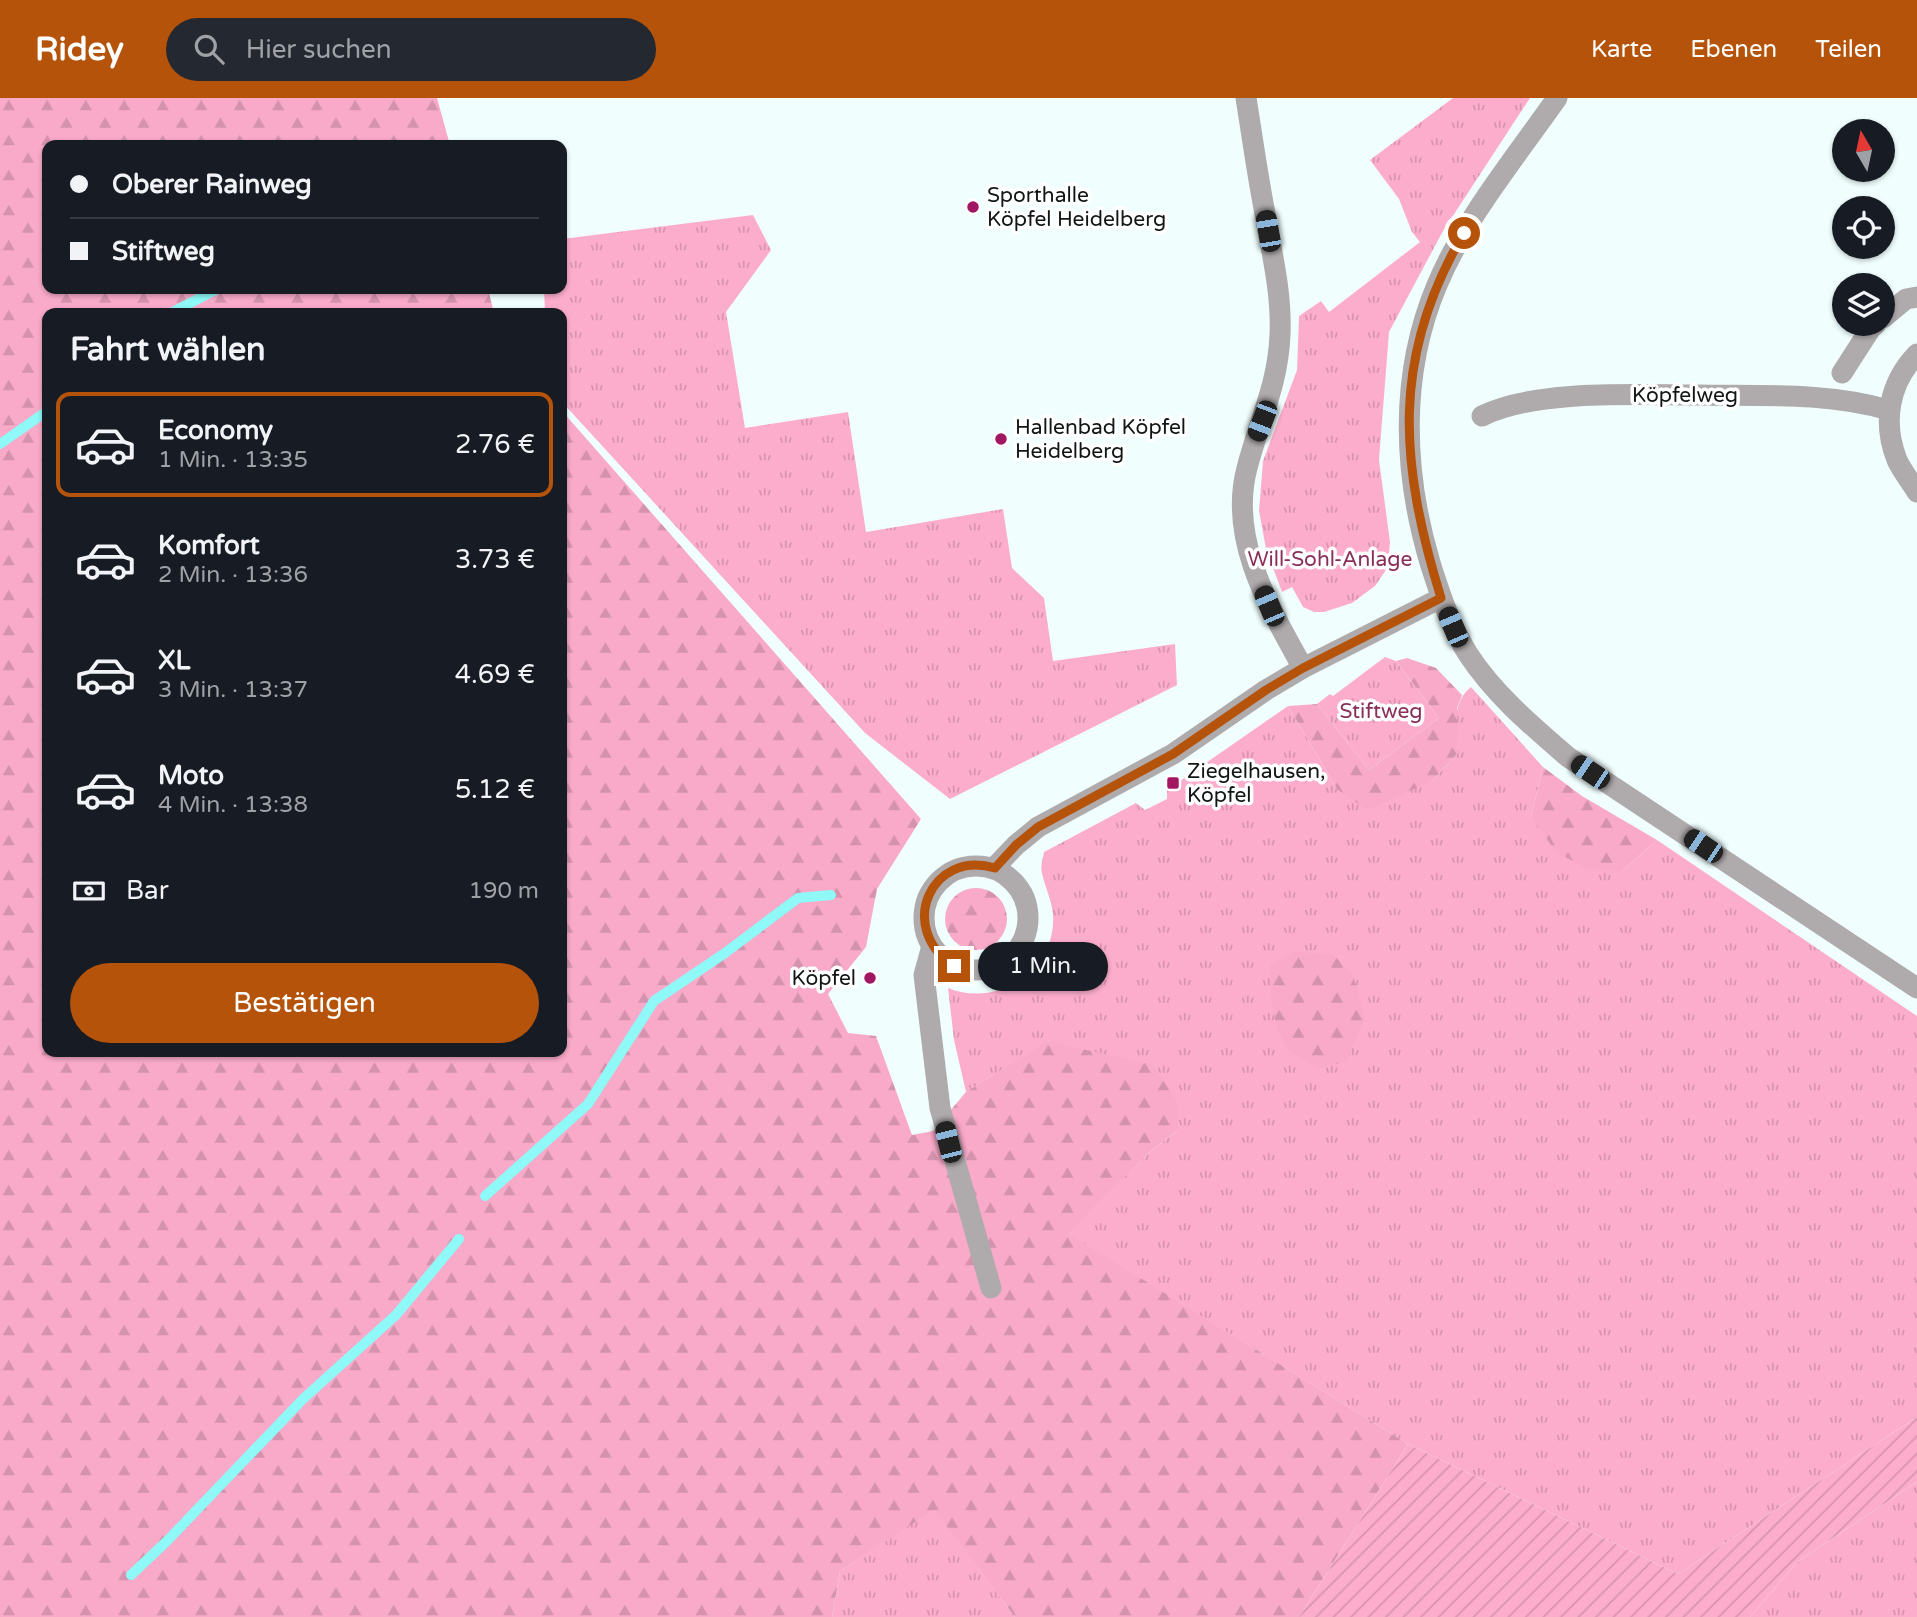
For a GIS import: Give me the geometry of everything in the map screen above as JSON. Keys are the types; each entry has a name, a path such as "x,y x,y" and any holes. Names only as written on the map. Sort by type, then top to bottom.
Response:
{"street":[{"path":"1246,98 1277,287 1280,334 1277,367 1269,404 1246,471 1245,528 1250,559 1258,580 1303,668"},
{"path":"1557,98 1464,233 1436,287 1423,323 1413,367 1408,411 1408,447 1420,525 1441,598 1453,627 1481,672 1532,726 1567,757 1917,988"},
{"path":"1895,308 1906,299 1917,297"},
{"path":"1842,373 1866,336"},
{"path":"1917,354 1900,378 1889,410 1890,436 1898,461 1917,492"},
{"name":"Köpfelweg","path":"1482,416 1509,405 1540,400 1633,395 1808,396 1867,404 1889,410"},
{"path":"995,868 1016,845 1038,827 1173,754 1303,668 1441,598"},
{"path":"978,865 995,868 1015,882 1026,900 1028,930 1019,949 1004,963 975,970 954,966 932,946 927,936 924,916 928,896 949,873 958,868 978,865"},
{"path":"932,946 924,975 940,1108 991,1288"}],"green space":[{"path":"0,98 437,98 449,140 42,140 42,294 489,294 493,308 42,308 42,1057 567,1057 567,417 921,819 877,889 866,947 828,994 848,1033 876,1036 912,1135 933,1131 966,1092 1047,1041 1153,1065 1177,1102 1178,1130 1152,1150 1068,1233 1408,1444 1299,1617 1015,1617 934,1510 840,1571 832,1617 0,1617"},
{"name":"Will-Sohl-Anlage","path":"1453,98 1530,98 1443,231 1389,332 1379,460 1390,542 1388,567 1375,586 1352,603 1324,612 1314,612 1303,607 1292,587 1282,592 1266,549 1259,511 1263,461 1297,370 1299,316 1321,301 1329,312 1420,242 1412,232 1399,199 1370,160"},
{"path":"753,215 771,250 726,312 745,428 848,412 866,532 1003,509 1012,568 1044,598 1053,661 1175,644 1177,685 950,799 865,733 567,407 567,308 545,308 544,294 567,294 567,238"},
{"name":"Stiftweg","path":"1385,657 1396,661 1439,718 1369,770 1317,704 1330,694 1333,696"},
{"path":"1407,658 1436,668 1462,695 1457,708 1458,753 1432,781 1367,810 1337,789 1288,706 1317,704 1369,770 1439,718 1396,661"},
{"path":"1471,687 1543,767 1531,817 1622,871 1657,840 1917,1016 1917,1417 1678,1574 1408,1444 1067,1233 1152,1150 1178,1130 1048,1041 966,1092 954,1040 948,988 967,993 986,993 1004,988 1020,980 1034,968 1045,953 1051,935 1053,915 1041,871 1044,852 1136,803 1145,810 1167,799 1167,790 1288,706 1337,789 1432,781 1458,753 1457,709 1464,694"},
{"path":"1543,767 1582,796 1657,840 1622,871 1586,868 1556,852 1531,817"},
{"path":"976,888 998,897 1007,919 998,941 976,950 954,941 945,919 954,897"},
{"path":"1294,952 1333,954 1353,975 1365,1018 1346,1062 1318,1068 1293,1054 1283,1041 1273,1010 1270,965"},
{"path":"1917,1417 1917,1482 1797,1562 1750,1617 1299,1617 1408,1444 1678,1574"},
{"path":"1917,1482 1917,1617 1750,1617 1797,1562"},
{"path":"934,1509 1015,1617 832,1617 840,1571"}],"waterway":[{"path":"181,308 207,294"},
{"path":"0,444 42,415"},
{"path":"485,1196 588,1104 654,1001 725,953 798,898 831,895"},
{"path":"131,1575 303,1399 396,1315 459,1239"}],"place":[{"name":"Sporthalle Köpfel Heidelberg","path":"973,207"},
{"name":"Hallenbad Köpfel Heidelberg","path":"1001,439"},
{"name":"Ziegelhausen, Köpfel","path":"1173,783"},
{"name":"Köpfel","path":"870,978"}],"route":[{"path":"954,966 932,946 925,926 928,896 941,879 958,868 978,865 995,868 1016,845 1038,827 1173,754 1303,668 1441,598 1420,525 1408,447 1408,411 1413,367 1423,323 1436,287 1464,233"}]}
